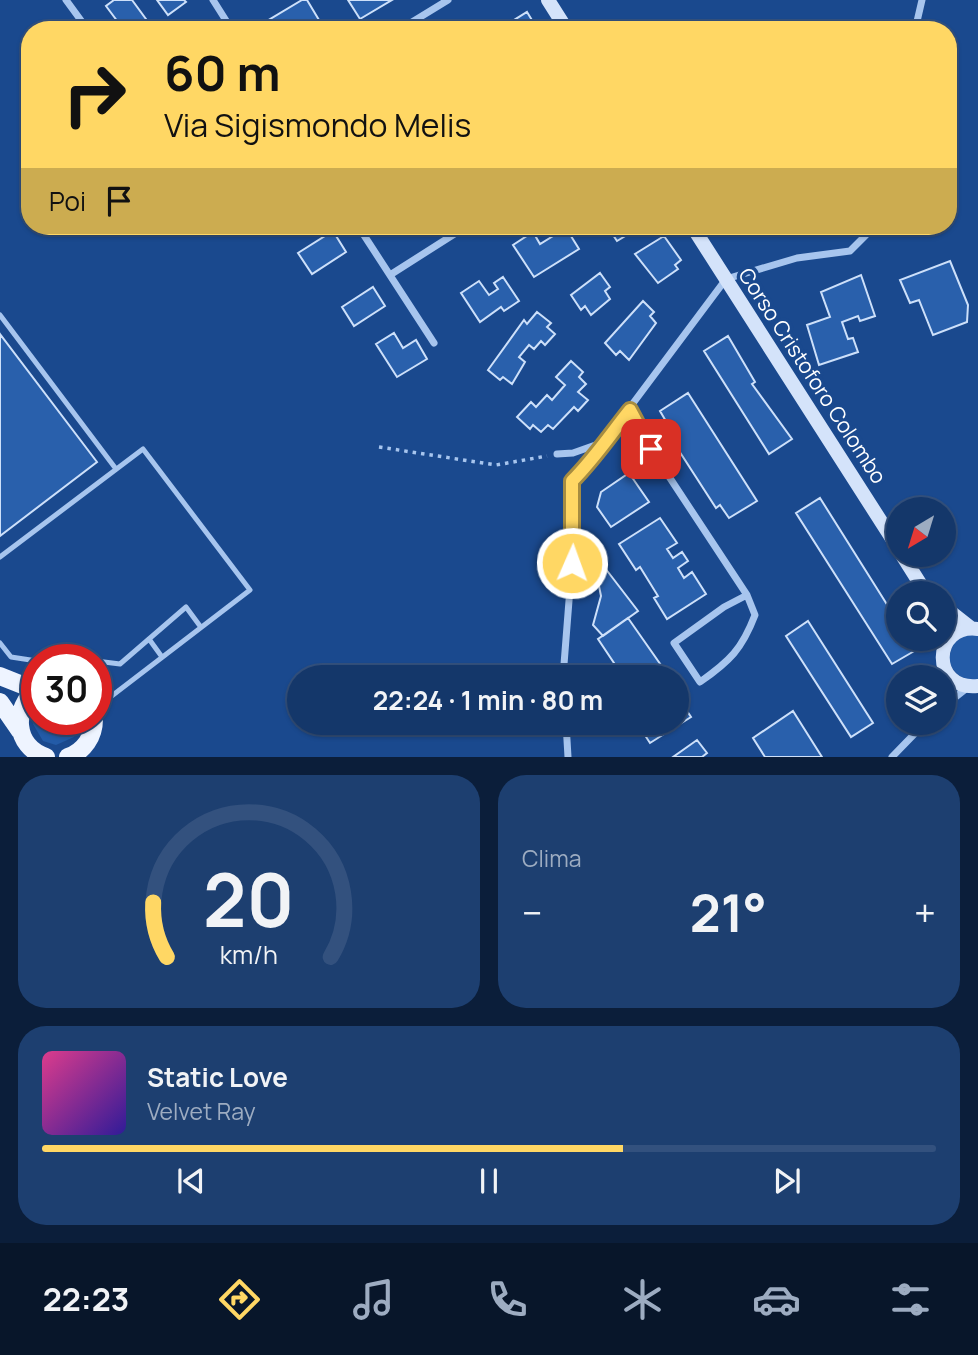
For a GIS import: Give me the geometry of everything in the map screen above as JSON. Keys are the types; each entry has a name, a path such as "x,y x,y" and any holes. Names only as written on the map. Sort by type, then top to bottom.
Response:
{"main road":[{"path":"0,676 21,684"},
{"path":"0,702 21,732"},
{"path":"23,735 31,748 42,756"},
{"path":"72,756 92,735"}],"street":[{"path":"66,0 81,21"},
{"path":"213,0 226,21"},
{"path":"414,21 448,0"},
{"path":"548,0 561,21"},
{"path":"917,21 922,0"},
{"path":"364,235 434,343"},
{"path":"390,275 453,235"},
{"name":"Corso Cristoforo Colombo","path":"698,235 886,529"},
{"path":"564,665 573,537 572,481 598,455 604,442 726,279 797,258 850,251 866,235"},
{"path":"630,410 637,428 747,595 755,615 747,637 730,661 700,681 674,643 724,607 747,595"},
{"path":"557,454 573,453 604,442"},
{"path":"956,615 975,628"},
{"path":"941,665 947,641 962,630 975,628"},
{"path":"940,651 948,676 973,689"},
{"path":"956,699 973,689"},
{"path":"567,735 568,757"},
{"path":"892,757 912,735"}],"lane":[{"path":"0,315 116,469"},
{"path":"0,557 143,449 250,590 112,696"},
{"path":"112,663 120,664 186,607 200,626"},
{"path":"149,639 162,657"},
{"path":"0,643 11,657 21,659"}],"path":[{"path":"379,447 496,465 557,454"}],"shaded area":[{"path":"966,635 978,635 978,680 960,676 956,672 956,665 951,665 948,660 951,651 956,651 956,641"},
{"path":"39,735 75,735 56,745 43,741"}],"building":[{"path":"114,0 132,0 147,21 117,21 106,6"},
{"path":"157,0 184,0 186,2 168,15"},
{"path":"302,0 307,0 320,21 267,21"},
{"path":"348,0 392,0 360,19"},
{"path":"527,12 532,21 512,21"},
{"path":"327,235 335,235 346,252 312,274 298,253"},
{"path":"528,235 535,235 540,244 555,235 570,235 579,249 534,277 513,245"},
{"path":"613,235 627,235 617,241"},
{"path":"664,236 681,260 675,265 678,269 658,283 635,254"},
{"path":"950,261 968,305 967,322 933,335 919,300 910,303 900,280"},
{"path":"600,273 610,287 605,291 610,299 591,315 585,306 581,310 571,295"},
{"path":"861,275 875,316 860,321 858,316 842,322 848,339 853,338 858,352 819,365 807,325 830,317 821,292"},
{"path":"503,277 519,301 504,311 501,307 480,322 461,293 479,281 489,295 498,289 494,283"},
{"path":"373,287 385,306 354,326 342,307"},
{"path":"643,301 654,312 650,316 656,323 629,360 620,351 616,355 605,343"},
{"path":"537,312 551,323 547,327 555,334 545,345 541,341 534,349 529,345 519,357 525,362 512,384 503,377 500,380 488,370 524,320 527,324"},
{"path":"394,333 403,348 416,340 427,359 397,377 376,344"},
{"path":"0,334 97,462 0,536"},
{"path":"728,336 755,382 752,384 792,439 769,454 704,351"},
{"path":"571,361 583,372 579,377 586,384 578,392 588,400 578,411 574,407 553,429 548,425 541,432 533,425 530,429 517,417 531,402 536,407 547,395 552,400 565,385 556,377"},
{"path":"688,393 757,501 729,518 720,505 716,508 663,426 667,423 660,411"},
{"path":"629,473 649,502 611,527 597,507 601,492"},
{"path":"820,498 886,603 886,651 914,651 892,664 796,513"},
{"path":"660,518 677,543 667,549 673,558 682,552 688,561 678,568 684,578 692,572 706,594 667,619 654,598 658,596 640,567 636,570 619,544"},
{"path":"605,568 638,611 603,636 593,625 601,596 596,571"},
{"path":"628,618 661,665 615,665 598,639"},
{"path":"808,621 873,723 851,737 786,636"},
{"path":"793,711 822,757 765,757 753,738"},
{"path":"645,735 663,735 650,743"},
{"path":"697,740 707,753 702,757 673,757"}],"route":[{"path":"572,563 572,481 598,455 604,442 630,410 637,428 651,449"}]}
